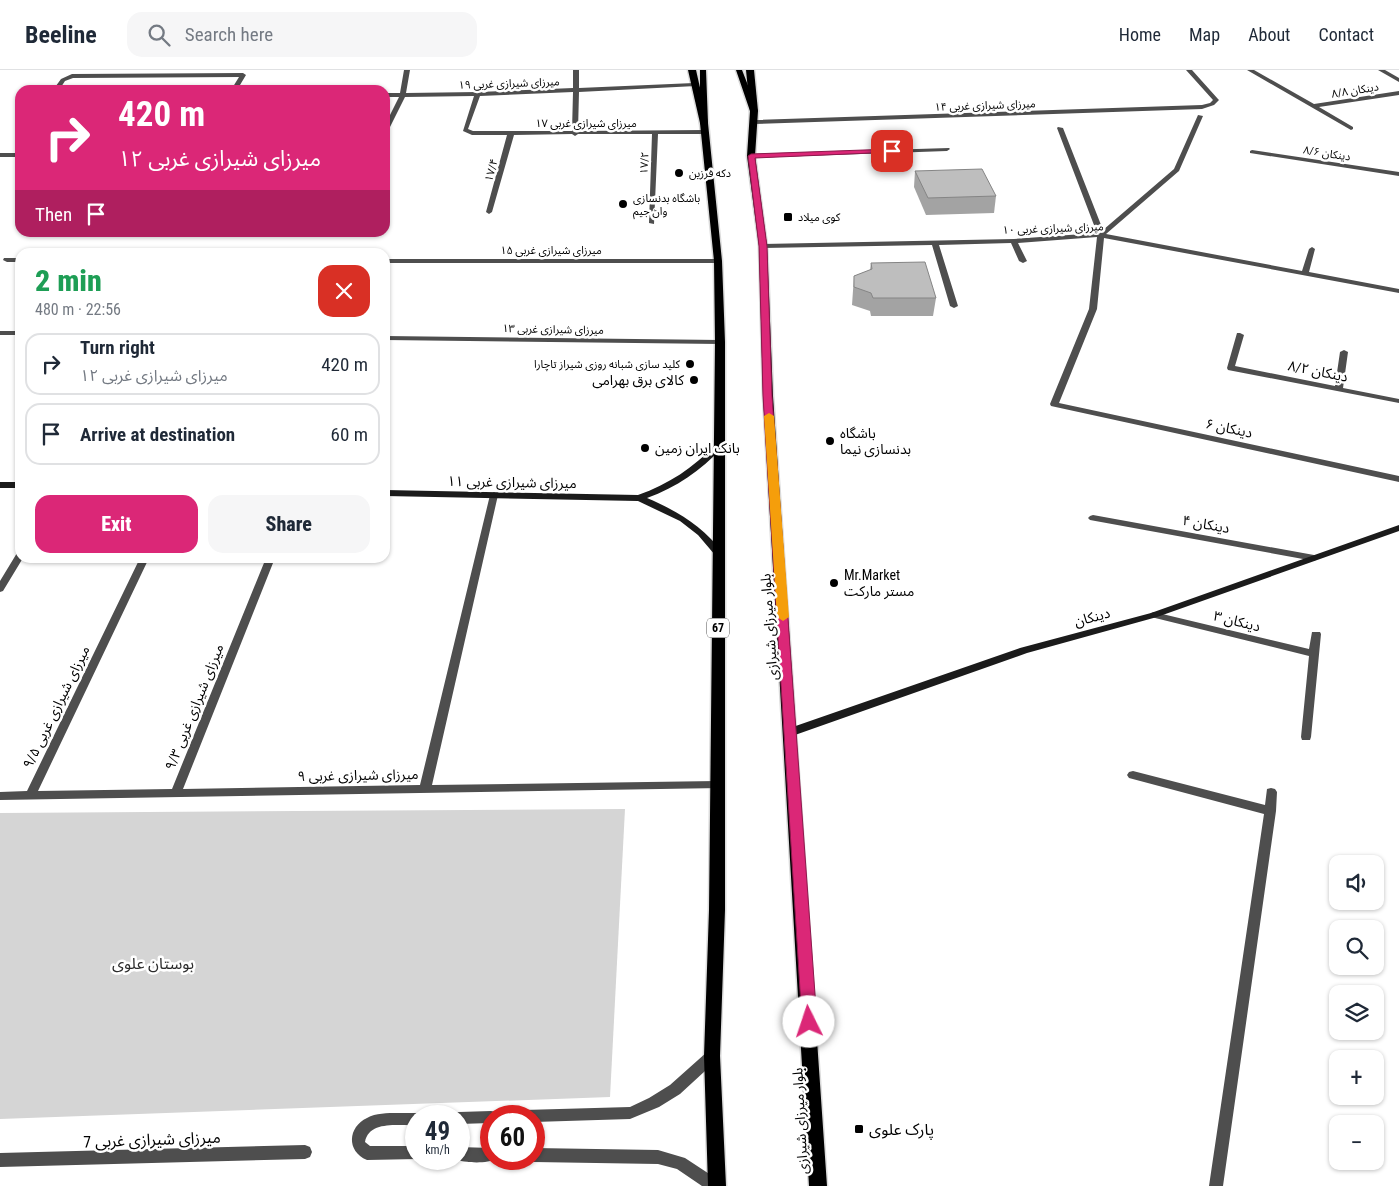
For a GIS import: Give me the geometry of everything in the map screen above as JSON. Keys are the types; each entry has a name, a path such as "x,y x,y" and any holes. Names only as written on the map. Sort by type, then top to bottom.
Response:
{"highway":[{"path":"692,70 704,127"},
{"path":"750,70 754,117"}],"main road":[{"name":"67","path":"703,70 704,127 718,261 720,342 717,910 712,1056 716,1186"},
{"name":"بلوار میرزای شیرازی","path":"739,70 754,117 751,156 763,246 768,396 791,732 818,1186"},
{"name":"میرزای شیرازی غربی ۱۱","path":"390,493 639,498 667,488 682,479 704,462 718,446"},
{"path":"0,485 15,485"},
{"name":"میرزای شیرازی غربی ۱۱","path":"639,498 682,517 698,529 718,553"},
{"name":"دینکان","path":"791,732 1024,650 1154,615 1399,528"}],"street":[{"path":"390,122 403,95 407,70"},
{"path":"576,70 576,134"},
{"name":"۱۴ میرزای شیرازی غربی","path":"754,117 1202,107 1212,104 1216,100 1188,70"},
{"path":"1250,70 1351,128"},
{"path":"1381,70 1399,80"},
{"path":"60,85 66,78 243,75 237,85"},
{"name":"۱۹ میرزای شیرازی غربی","path":"390,95 577,91 694,85"},
{"name":"۸/۸ دینکان","path":"1313,106 1399,93"},
{"name":"۱۷ میرزای شیرازی غربی","path":"478,94 465,130 467,132 655,133 704,127"},
{"path":"1060,128 1101,235 1178,170 1200,116"},
{"name":"۱۷/۴","path":"489,212 511,133"},
{"name":"۱۷/۲","path":"652,223 655,133"},
{"path":"751,156 947,149"},
{"name":"۸/۶ دینکان","path":"1252,152 1399,174"},
{"path":"0,155 15,154"},
{"name":"۱۰ میرزای شیرازی غربی","path":"763,246 1014,241 1101,235 1399,291"},
{"name":"دینکان ۶","path":"1101,235 1093,309 1054,404 1399,478"},
{"path":"1014,241 1023,260"},
{"path":"935,242 954,306"},
{"path":"1305,274 1312,249"},
{"path":"7,260 15,260"},
{"name":"۱۵ میرزای شیرازی غربی","path":"390,261 718,261"},
{"path":"0,333 15,333"},
{"name":"دینکان ۸/۲","path":"1240,335 1232,368 1399,401"},
{"name":"۱۳ میرزای شیرازی غربی","path":"390,338 720,342"},
{"path":"1338,389 1344,352"},
{"path":"425,789 494,495"},
{"name":"دینکان ۴","path":"1092,518 1314,558"},
{"path":"0,589 15,563"},
{"name":"میرزای شیرازی غربی ۹/۵","path":"31,795 142,563"},
{"name":"میرزای شیرازی غربی ۹/۳","path":"176,793 268,563"},
{"name":"۳ دینکان","path":"1154,615 1314,654"},
{"path":"1306,737 1316,634"},
{"path":"1133,775 1270,812"},
{"name":"میرزای شیرازی غربی ۹","path":"0,796 717,785"},
{"path":"1216,1186 1270,812 1271,792"},
{"path":"545,1115 630,1113 643,1109 686,1083 712,1056"},
{"path":"405,1119 373,1120 364,1126 359,1136 358,1144 367,1153 405,1154"},
{"name":"میرزای شیرازی غربی 7","path":"0,1160 305,1152"},
{"path":"545,1155 658,1158 680,1163 716,1186"}],"green space":[{"name":"بوستان علوی","path":"625,809 610,1097 0,1119 0,813"}],"building":[{"path":"982,169 996,196 928,198 915,171"},
{"path":"925,262 936,298 873,298 871,293 854,287 854,276 872,269 871,263"}],"slow traffic":[{"path":"769,416 783,617"}],"place":[{"name":"دکه فرزین","path":"679,173"},
{"name":"باشگاه بدنسازی وان جیم","path":"623,204"},
{"name":"کوی میلاد","path":"788,217"},
{"name":"کلید سازی شبانه روزی شیراز تاچارا","path":"690,364"},
{"name":"کالای برق بهرامی","path":"694,380"},
{"name":"باشگاه بدنسازی نیما","path":"830,441"},
{"name":"بانک ایران زمین","path":"645,448"},
{"name":"Mr.Market مستر مارکت","path":"834,583"},
{"name":"پارک علوی","path":"859,1129"}],"route":[{"path":"809,1022 768,396 763,246 751,156 892,151"}]}
